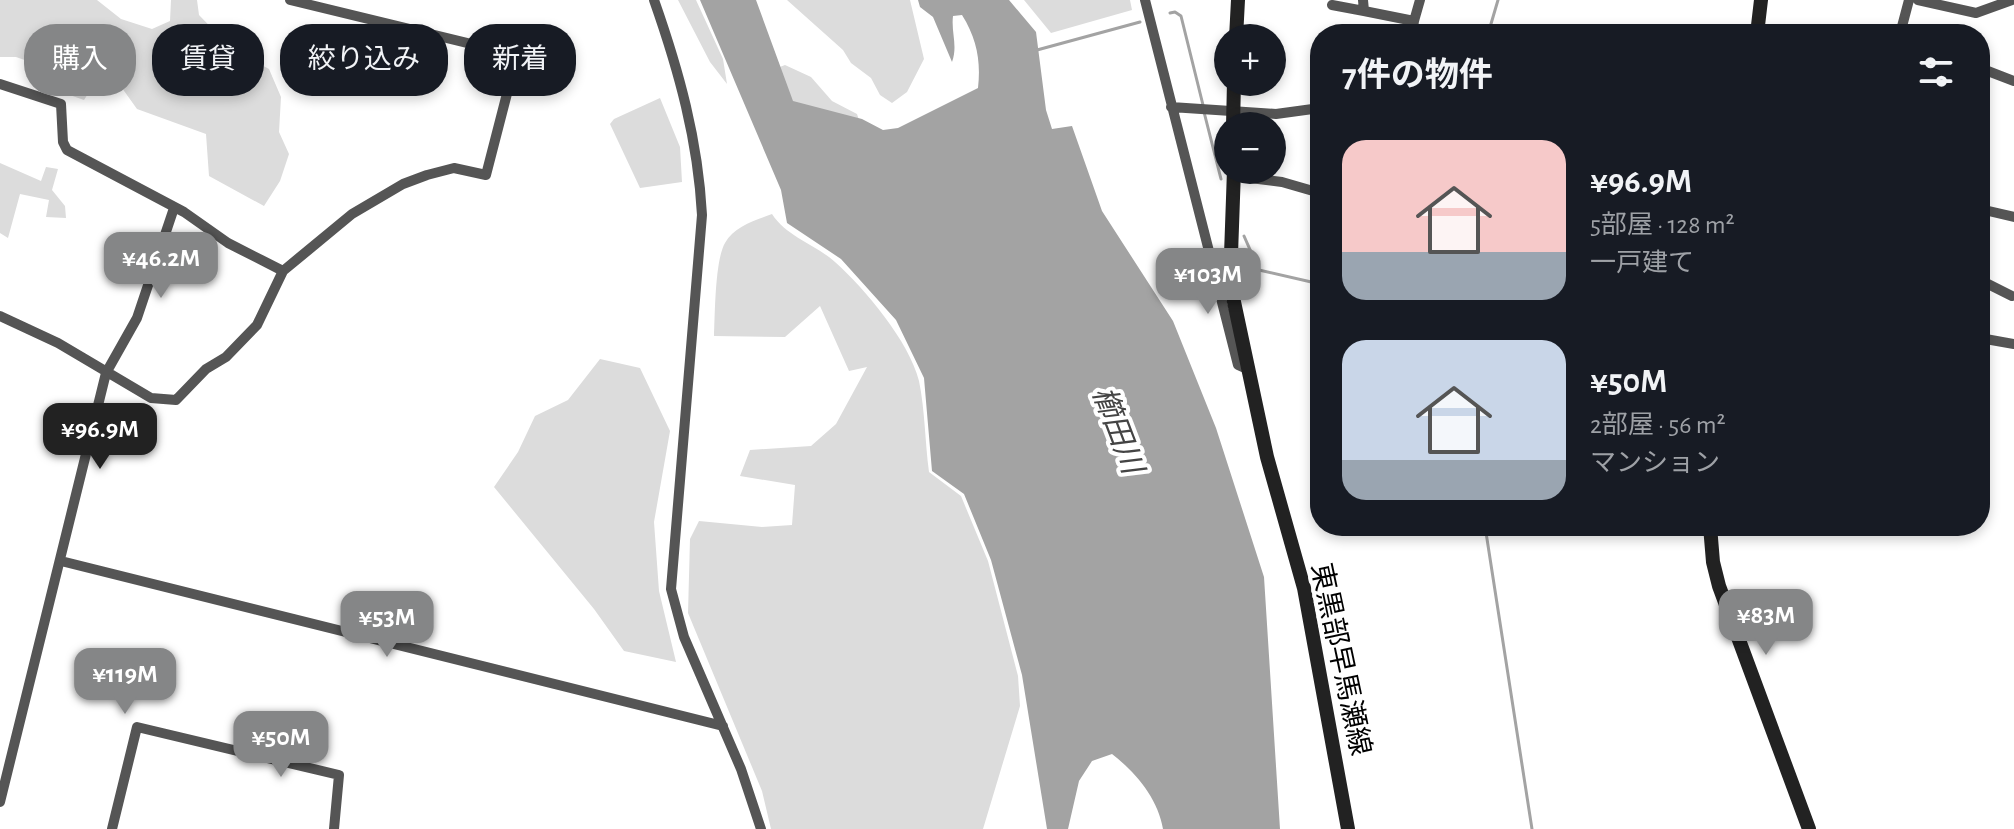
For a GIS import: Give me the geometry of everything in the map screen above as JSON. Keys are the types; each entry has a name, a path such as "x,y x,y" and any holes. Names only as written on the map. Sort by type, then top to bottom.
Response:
{"main road":[{"path":"1237,24 1238,0"},
{"path":"1758,24 1761,0"},
{"name":"東黒部早馬瀬線","path":"1234,184 1230,283 1247,369 1304,588 1348,829"},
{"path":"1711,536 1719,586 1809,829"}],"street":[{"path":"0,316 58,343 151,398 176,400 206,369 226,357 257,325 283,271 352,214 403,184 454,168 486,175 517,55 290,0"},
{"path":"654,0 689,115 698,161 702,215 671,589 684,637 723,726 761,829"},
{"path":"1145,0 1238,365 1247,369"},
{"path":"1414,24 1420,0"},
{"path":"1903,24 1909,0"},
{"path":"1918,0 1976,13 2012,0"},
{"path":"1332,5 1364,5 1414,21"},
{"path":"1990,72 2014,81"},
{"path":"0,84 61,104 63,142 67,150 174,208 228,243 283,271"},
{"path":"1171,107 1214,113"},
{"path":"1286,113 1310,109"},
{"path":"1286,183 1310,190"},
{"path":"0,802 106,373 137,318 174,208"},
{"path":"1990,211 2014,217"},
{"path":"1990,285 2013,295"},
{"path":"1990,340 2014,344"},
{"path":"61,561 723,726"},
{"path":"112,829 137,727 339,775 334,829"}],"shaded area":[{"path":"0,0 97,0 121,19 152,29 152,96 264,96 264,66 269,69 281,97 279,132 289,154 280,181 264,206 209,176 206,134 137,109 128,96 136,96 136,24 24,24 24,60 0,57"},
{"path":"171,0 197,0 199,15 208,24 163,24 170,21"},
{"path":"678,0 696,0 723,59 727,84 710,62"},
{"path":"787,0 910,0 924,59 907,92 892,103 880,95 871,78 851,63 843,50"},
{"path":"1024,0 1130,0 1132,10 1051,33"},
{"path":"785,65 811,77 832,101 857,114 864,135 807,142 777,68"},
{"path":"660,98 680,147 682,182 640,188 610,124 614,119"},
{"path":"0,163 41,181 46,167 58,169 52,190 65,206 66,218 46,217 49,200 20,194 8,238 0,233"},
{"path":"772,214 785,229 847,273 872,301 906,349 919,381 929,472 961,496 988,561 1018,676 1020,706 983,829 771,829 762,791 688,613 690,539 699,521 762,527 792,525 795,485 740,476 750,450 811,446 836,424 867,367 849,371 820,306 785,337 714,336 717,274 725,243 740,228"},
{"path":"600,359 640,368 670,431 654,522 659,591 676,662 624,651 594,609 494,487 518,452 535,416 568,400"}],"water":[{"name":"櫛田川","path":"700,0 756,0 793,101 862,119 883,130 898,128 978,88 977,50 962,15 953,16 952,62 933,17 920,7 918,0 1009,0 1036,32 1046,110 1052,129 1072,126 1102,211 1173,321 1216,428 1264,577 1280,829 1163,829 1151,796 1112,754 1092,761 1079,781 1068,829 1047,829 1022,675 991,560 964,494 932,471 924,378 896,320 841,259 787,223 781,190"}],"waterway":[{"path":"1491,24 1498,0"},
{"path":"1170,13 1181,16 1203,105"},
{"path":"1037,50 1140,22"},
{"path":"1204,112 1214,151"},
{"path":"1244,236 1259,270 1310,282"},
{"path":"1487,536 1532,829"}]}
